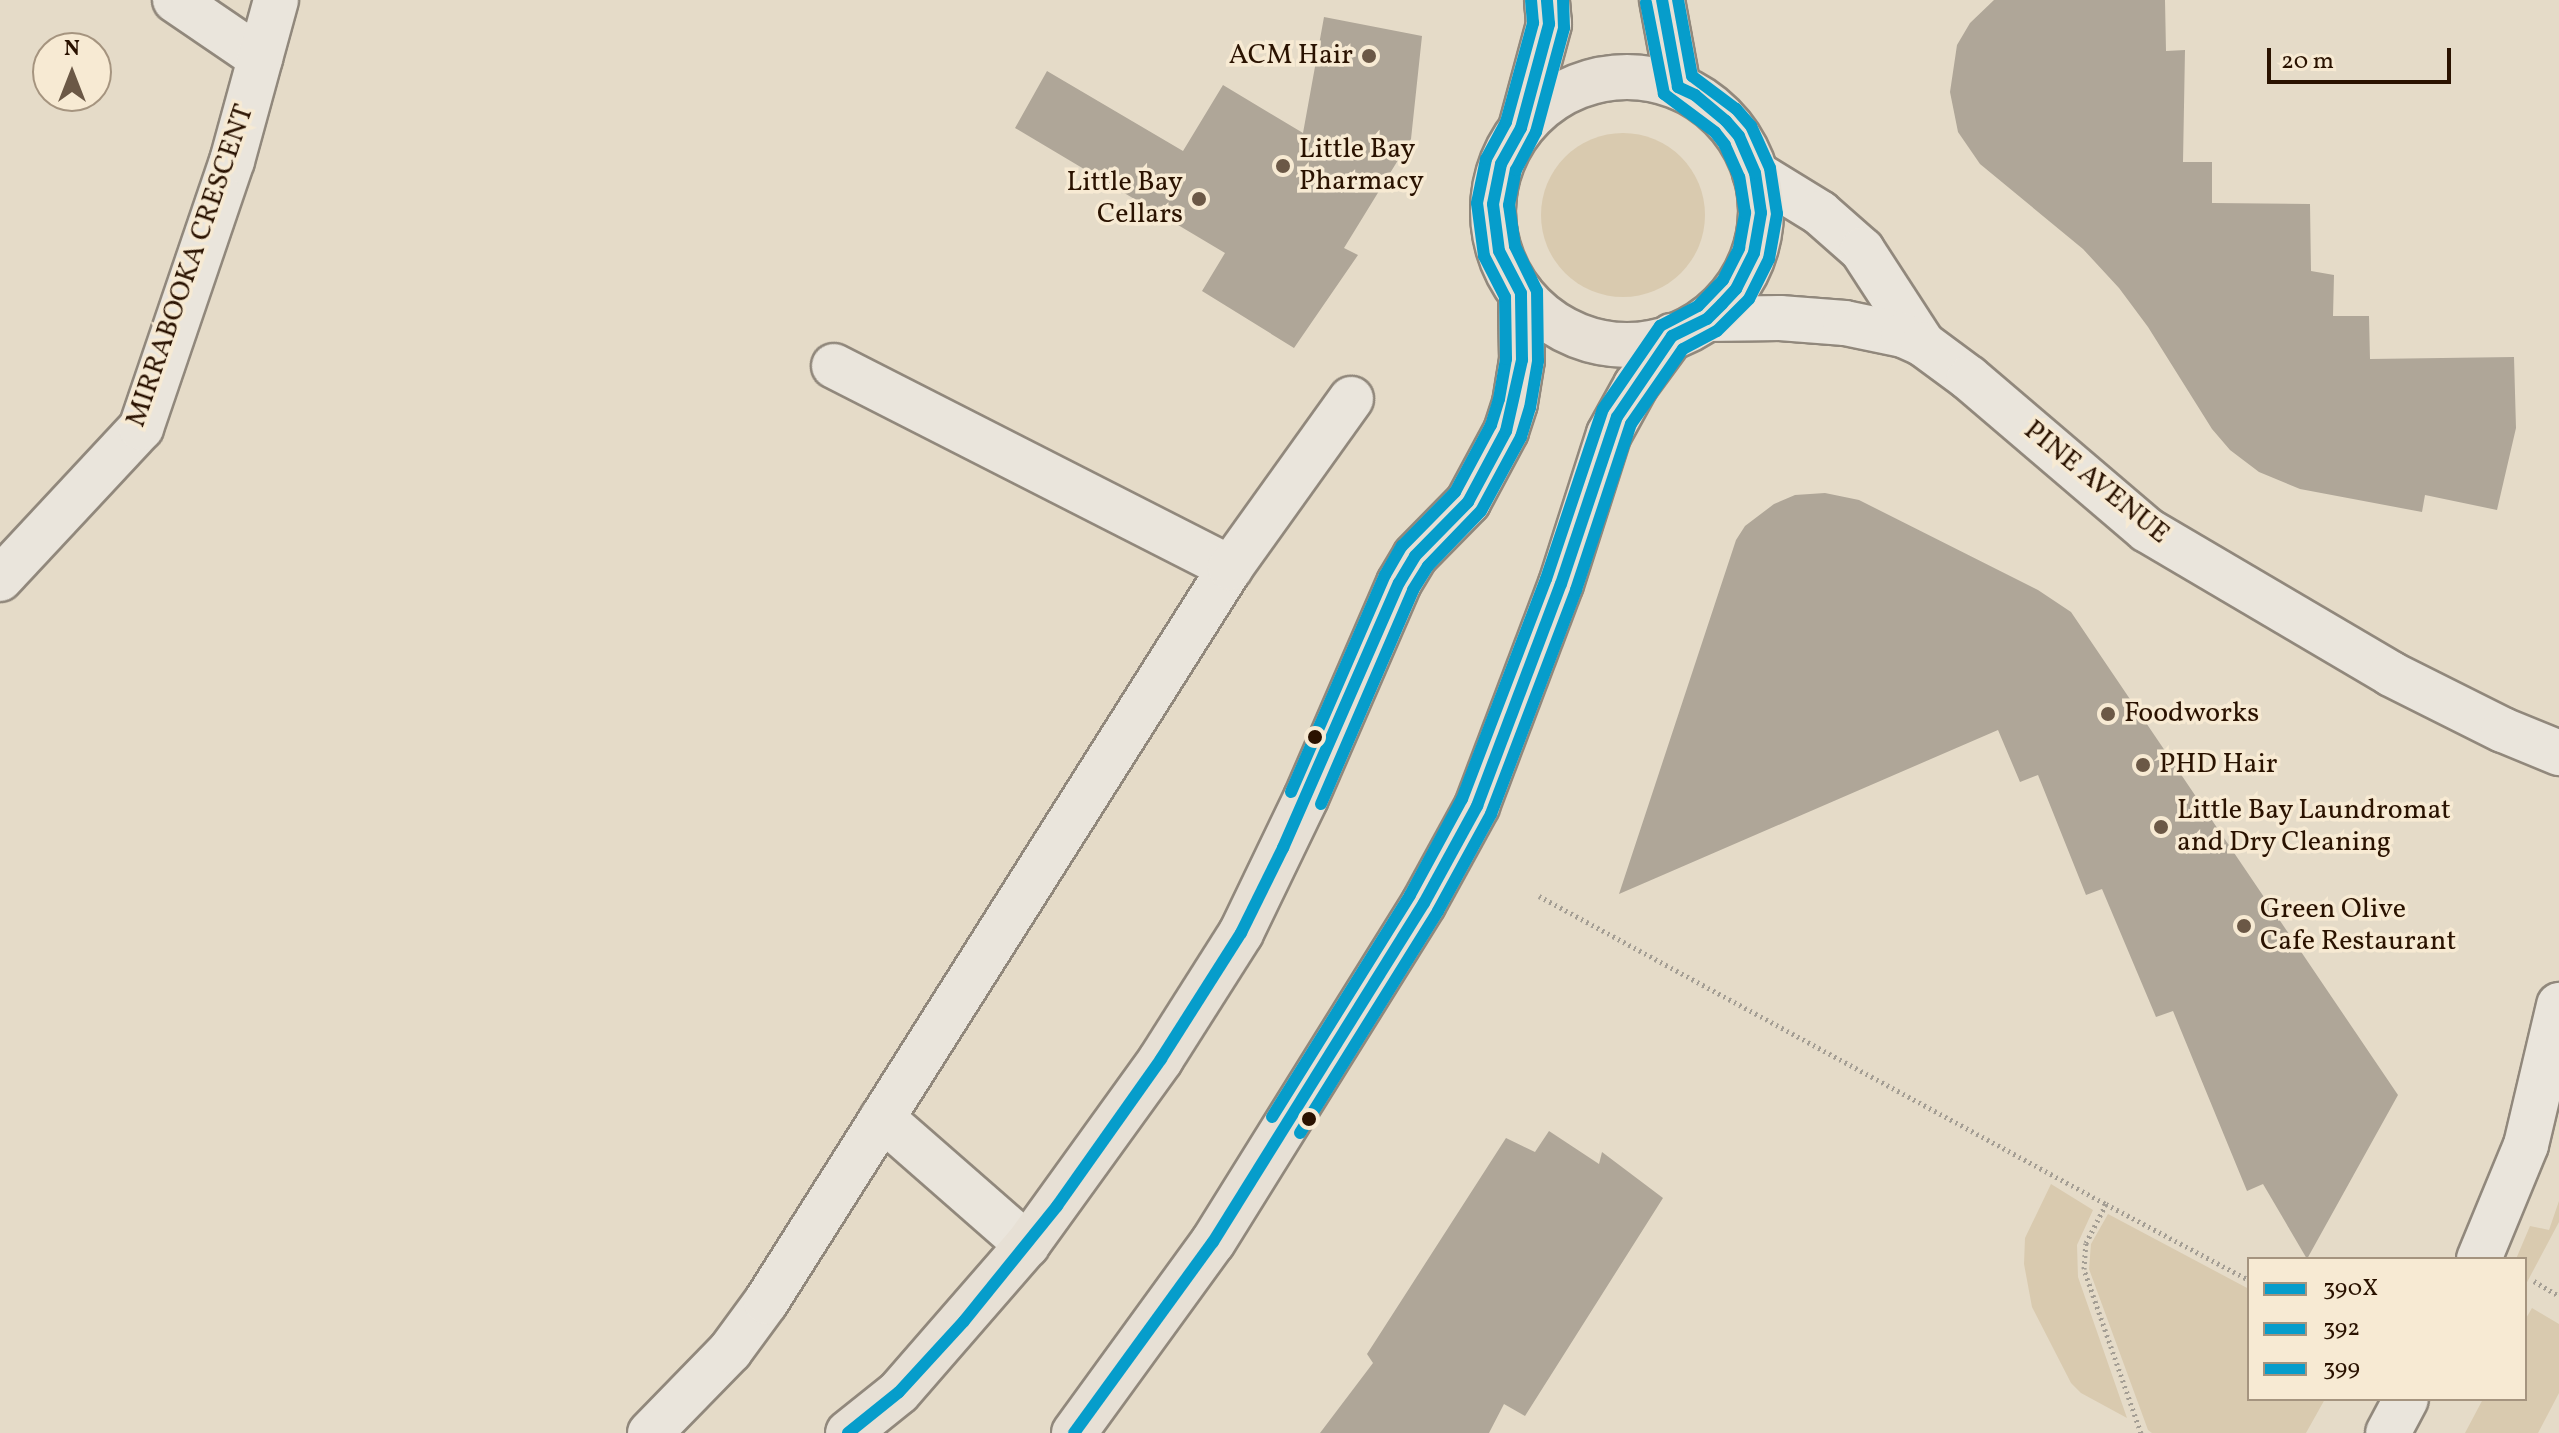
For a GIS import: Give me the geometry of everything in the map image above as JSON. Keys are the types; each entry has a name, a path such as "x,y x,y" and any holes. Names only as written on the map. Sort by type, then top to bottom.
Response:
{"main road":[{"path":"1547,0 1549,24 1521,128 1501,164 1493,204 1499,251 1521,293 1551,321 1590,339 1631,344 1690,327"},
{"path":"1662,0 1678,87"},
{"path":"1074,1433 1213,1242 1424,903 1477,806 1561,584 1617,417 1690,327 1736,289 1754,253 1761,213 1755,173 1739,136 1695,95 1678,87 1636,77 1593,81 1554,98 1521,128"},
{"path":"848,1433 899,1392 1027,1245 1136,1096 1241,933 1295,823 1399,583 1415,556 1468,502 1488,467 1515,403 1522,360 1521,293"}],"street":[{"path":"175,0 260,58"},
{"name":"MIRRABOOKA CRESCENT","path":"0,579 141,428 232,161 276,0"},
{"path":"1755,173 1820,213 1862,250 1877,268 1923,344"},
{"name":"PINE AVENUE","path":"1690,327 1780,318 1845,323 1903,335 1923,344 1969,378 2147,530 2391,674 2503,730 2559,753"},
{"path":"834,366 1230,568"},
{"path":"650,1433 739,1339 810,1236 1230,568 1351,399"},
{"path":"2480,1257 2526,1145 2559,1005"},
{"path":"882,1118 1027,1245"},
{"path":"2388,1433 2405,1401"}],"path":[{"path":"1539,896 2247,1279"},
{"path":"2106,1204 2086,1243 2084,1269 2141,1433"},
{"path":"2534,1281 2559,1296"}],"shaded area":[{"path":"1623,133 1654,140 1681,157 1698,184 1705,215 1698,246 1681,273 1654,290 1623,297 1592,290 1565,273 1548,246 1541,215 1548,184 1565,157 1592,140"},
{"path":"2051,1184 2093,1210 2077,1245 2078,1277 2127,1418 2081,1393 2071,1383 2032,1307 2024,1264 2025,1238"},
{"path":"2559,1201 2559,1222 2527,1282 2527,1257 2517,1257 2530,1226 2549,1230"},
{"path":"2108,1214 2247,1288 2247,1401 2324,1401 2306,1433 2152,1433 2148,1430 2089,1269 2091,1244"},
{"path":"2532,1308 2559,1324 2559,1393 2538,1433 2465,1433 2482,1401 2527,1401 2527,1317"}],"building":[{"path":"1994,0 2165,0 2166,51 2185,50 2183,162 2212,162 2212,203 2310,204 2311,271 2334,275 2333,316 2369,316 2370,359 2514,357 2516,428 2497,510 2425,495 2422,512 2300,489 2259,472 2230,450 2212,429 2148,327 2119,288 2083,249 1980,164 1958,132 1950,92 1957,45 1970,23"},
{"path":"1324,17 1422,36 1411,139 1344,248 1358,255 1294,348 1202,291 1225,253 1015,128 1047,71 1183,151 1223,85 1303,133"},
{"path":"1825,493 1859,500 2038,590 2071,612 2398,1095 2308,1257 2263,1184 2247,1191 2173,1011 2156,1017 2102,889 2086,895 2038,775 2020,782 1998,730 1619,894 1736,540 1745,526 1774,504 1795,495"},
{"path":"1549,1131 1599,1164 1602,1152 1663,1198 1525,1416 1504,1404 1489,1433 1320,1433 1373,1363 1367,1354 1506,1138 1535,1152"}],"transit line":[{"name":"390X","path":"848,1433 899,1392 964,1321 1057,1206 1161,1059 1241,933 1283,848 1399,583 1415,556 1468,502 1506,431 1522,360 1521,293 1499,251 1493,204 1501,164 1521,128 1549,24 1547,0"},
{"name":"392","path":"1321,804 1413,590 1428,566 1481,511 1521,437 1530,408 1538,361 1537,291 1515,246 1509,205 1516,170 1536,132 1564,28 1563,0"},
{"name":"390X","path":"1074,1433 1213,1242 1424,903 1477,806 1561,584 1617,417 1672,336 1707,319 1722,304 1736,289 1754,253 1761,213 1755,173 1739,136 1726,121 1695,95 1678,87 1662,0"},
{"name":"392","path":"1300,1133 1438,911 1491,814 1576,590 1631,424 1683,349 1717,331 1749,299 1769,259 1777,214 1770,168 1751,126 1736,109 1692,76 1678,0"},
{"name":"399","path":"1291,792 1385,575 1402,546 1455,492 1491,425 1499,399 1506,359 1505,297 1484,256 1477,203 1486,159 1506,122 1533,23 1531,1"},
{"name":"399","path":"1272,1117 1410,895 1462,799 1546,579 1603,409 1660,326 1698,306 1723,280 1739,248 1745,213 1739,177 1725,145 1715,132 1664,94 1646,3"}],"place":[{"name":"ACM Hair","path":"1369,56"},
{"name":"Little Bay Pharmacy","path":"1283,166"},
{"name":"Little Bay Cellars","path":"1199,199"},
{"name":"Foodworks","path":"2108,714"},
{"name":"PHD Hair","path":"2143,765"},
{"name":"Little Bay Laundromat and Dry Cleaning","path":"2161,827"},
{"name":"Green Olive Cafe Restaurant","path":"2244,926"}]}
